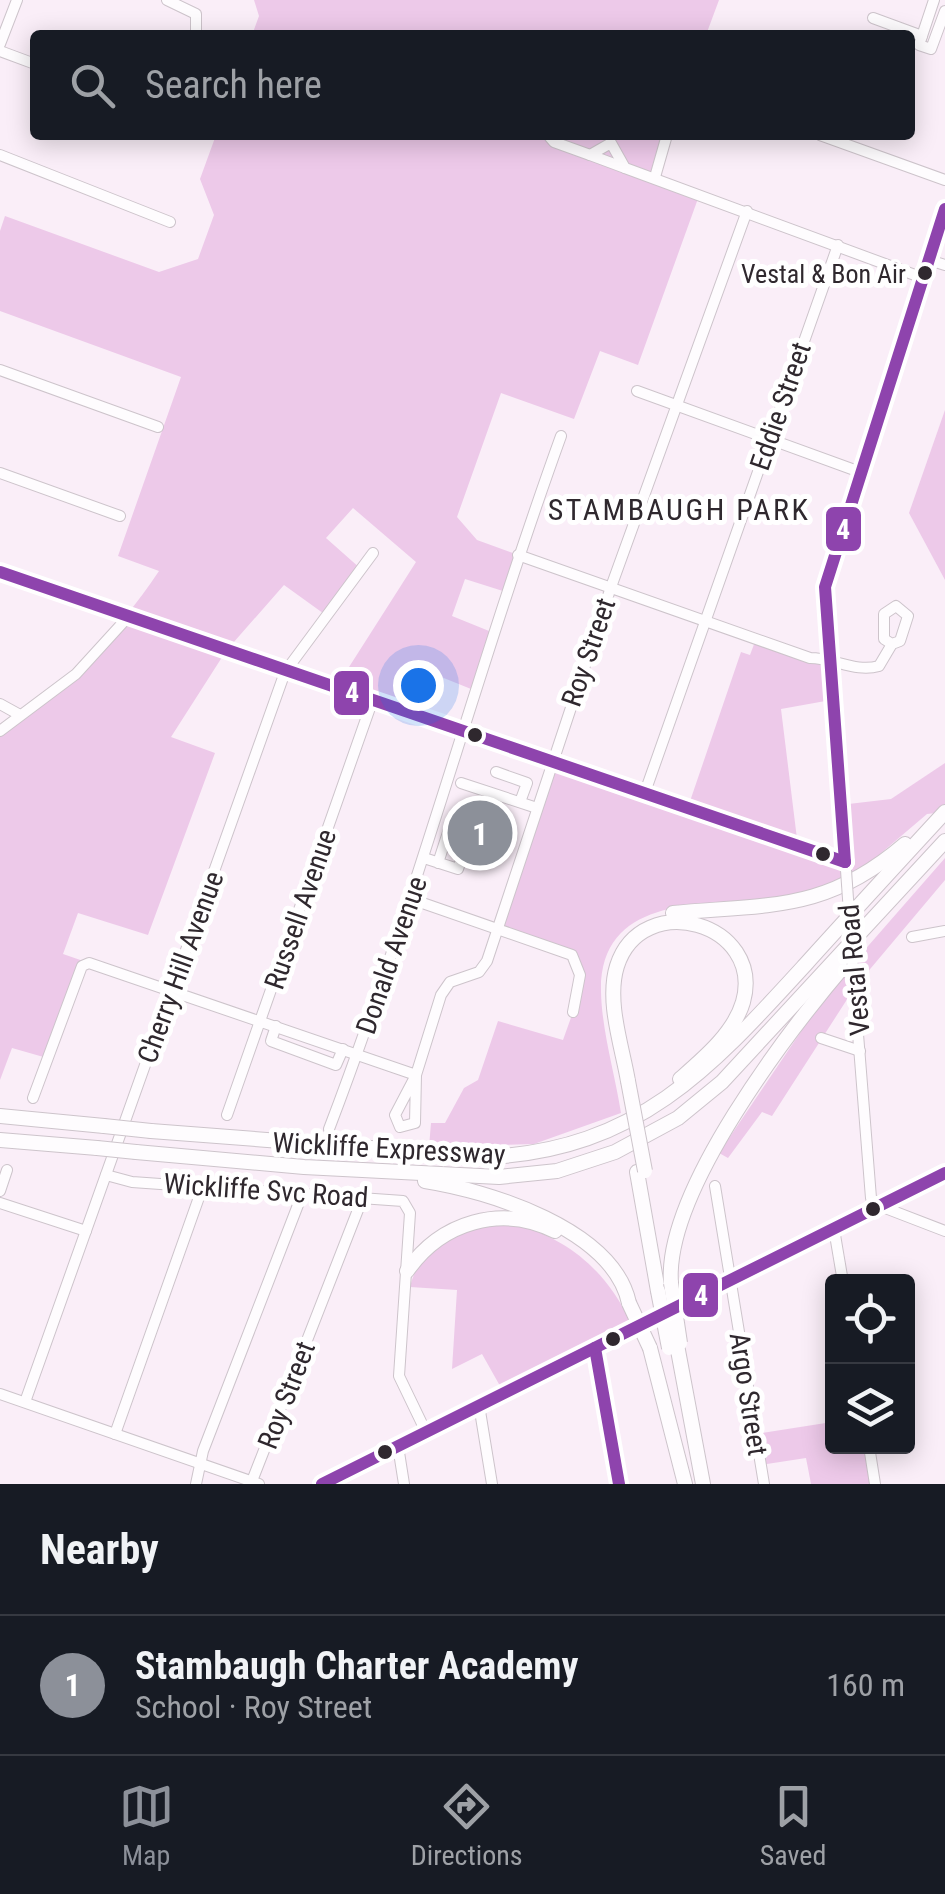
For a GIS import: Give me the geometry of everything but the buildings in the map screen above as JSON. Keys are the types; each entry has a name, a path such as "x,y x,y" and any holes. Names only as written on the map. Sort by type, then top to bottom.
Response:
{"highway":[{"path":"694,1484 675,1346 606,986 612,956 632,930 666,914 782,904 829,894 878,866 930,819 944,813"},
{"name":"Wickliffe Expressway","path":"0,1116 461,1156 513,1156 571,1145 623,1126 666,1101 743,1032 944,813"},
{"name":"Wickliffe Expressway","path":"0,1140 304,1168 499,1177 557,1171 616,1152 678,1118 722,1082 945,841"},
{"path":"664,1287 675,1232 700,1173 793,1028 916,873"},
{"path":"461,1156 545,1145 594,1131 642,1107 698,1062 732,1024 745,987 736,952 712,928 689,921 661,923 638,935 623,953 616,970 614,998 625,1087"},
{"path":"304,1168 437,1183 513,1202 580,1240 610,1271 650,1348 684,1484"},
{"path":"407,1271 426,1247 451,1230 485,1219 516,1219 547,1227 572,1242 629,1303"},
{"path":"675,1346 703,1484"}],"street":[{"path":"17,0 0,48 30,62"},
{"path":"166,0 196,14 196,30"},
{"path":"940,0 919,45 931,49 945,11"},
{"path":"873,18 906,30"},
{"path":"915,33 922,36"},
{"path":"550,140 923,278"},
{"path":"654,177 665,140"},
{"path":"834,140 945,180"},
{"path":"590,155 611,143 625,168"},
{"path":"0,155 170,222"},
{"name":"Vestal Road","path":"880,1206 872,1198 825,586 945,210"},
{"name":"Roy Street","path":"358,1054 416,1075 446,987 483,968 610,587 747,211"},
{"name":"Eddie Street","path":"644,795 702,620 838,245"},
{"path":"930,260 945,265"},
{"path":"0,370 158,427"},
{"path":"637,390 860,472"},
{"name":"Donald Avenue","path":"329,1129 411,899 518,554 560,436"},
{"path":"0,473 120,516"},
{"name":"Cherry Hill Avenue","path":"25,1402 285,672 373,553"},
{"path":"518,554 810,658 828,658 868,669 880,666 892,644"},
{"path":"0,572 845,866"},
{"path":"0,731 76,674 128,617"},
{"name":"Russell Avenue","path":"227,1115 372,702"},
{"path":"0,704 20,715"},
{"path":"496,772 527,783 520,802"},
{"path":"462,783 536,808"},
{"path":"424,858 438,863 458,870 472,827 452,820 438,863"},
{"path":"411,899 576,957 580,975 573,1012"},
{"path":"912,937 945,932"},
{"path":"33,1098 78,972 89,964 358,1054"},
{"path":"276,1026 271,1041 336,1066 343,1049"},
{"path":"822,1038 860,1050"},
{"path":"0,1190 7,1170"},
{"path":"322,1484 945,1173"},
{"name":"Wickliffe Svc Road","path":"106,1175 132,1182 403,1201 410,1221 407,1271"},
{"path":"115,1434 202,1186"},
{"name":"Argo Street","path":"715,1186 764,1484"},
{"path":"196,1484 200,1464 304,1192"},
{"name":"Roy Street","path":"256,1483 362,1197"},
{"path":"0,1202 86,1230"},
{"path":"880,1206 945,1231"},
{"path":"834,1230 842,1274"},
{"path":"407,1271 398,1376 426,1432"},
{"path":"595,1348 619,1484"},
{"path":"0,1394 256,1483"},
{"path":"480,1405 492,1484"},
{"path":"398,1446 404,1484"},
{"path":"870,1454 875,1484"}],"shaded area":[{"path":"254,0 719,0 708,30 254,30 259,16"},
{"path":"214,140 666,140 655,177 700,193 638,365 600,351 574,419 501,393 457,517 477,540 518,555 506,592 465,579 452,616 494,633 476,691 414,666 397,711 335,689 416,562 353,508 326,538 361,569 327,616 284,585 226,651 171,737 215,753 148,935 78,913 63,954 89,963 47,1058 12,1048 0,1080 0,731 46,697 87,658 125,617 159,571 118,556 181,377 0,311 0,231 5,216 159,272 198,259 214,215 200,179"},
{"path":"945,410 945,580 909,513"},
{"path":"756,639 828,658 831,700 781,709 798,847 844,861 840,805 891,799 945,763 945,812 927,814 853,877 852,869 841,872 841,885 789,898 668,909 641,918 620,934 606,958 601,992 621,1113 534,1144 429,1147 431,1123 445,1123 464,1088 478,1080 498,1021 563,1040 573,1012 579,963 497,929 551,764 687,810 741,652 750,655"},
{"path":"945,858 945,880 855,987 772,1116 762,1112 728,1158 719,1153 827,993"},
{"path":"511,1222 550,1237 582,1258 609,1286 631,1322 611,1339 504,1393 482,1354 452,1369 457,1290 410,1287 416,1271 436,1247 463,1232"},
{"path":"825,1423 825,1454 870,1454 875,1484 811,1484 806,1458 761,1465 756,1434"}],"transit line":[{"name":"4","path":"845,862 825,587 945,209"},
{"name":"4","path":"0,572 845,862"},
{"name":"4","path":"322,1484 945,1173"},
{"name":"4","path":"595,1348 619,1484"}],"place":[{"name":"Vestal & Bon Air","path":"925,273"},
{"name":"Stambaugh Charter Academy","path":"480,833"}],"district":[{"name":"STAMBAUGH PARK","path":"679,510"}]}
